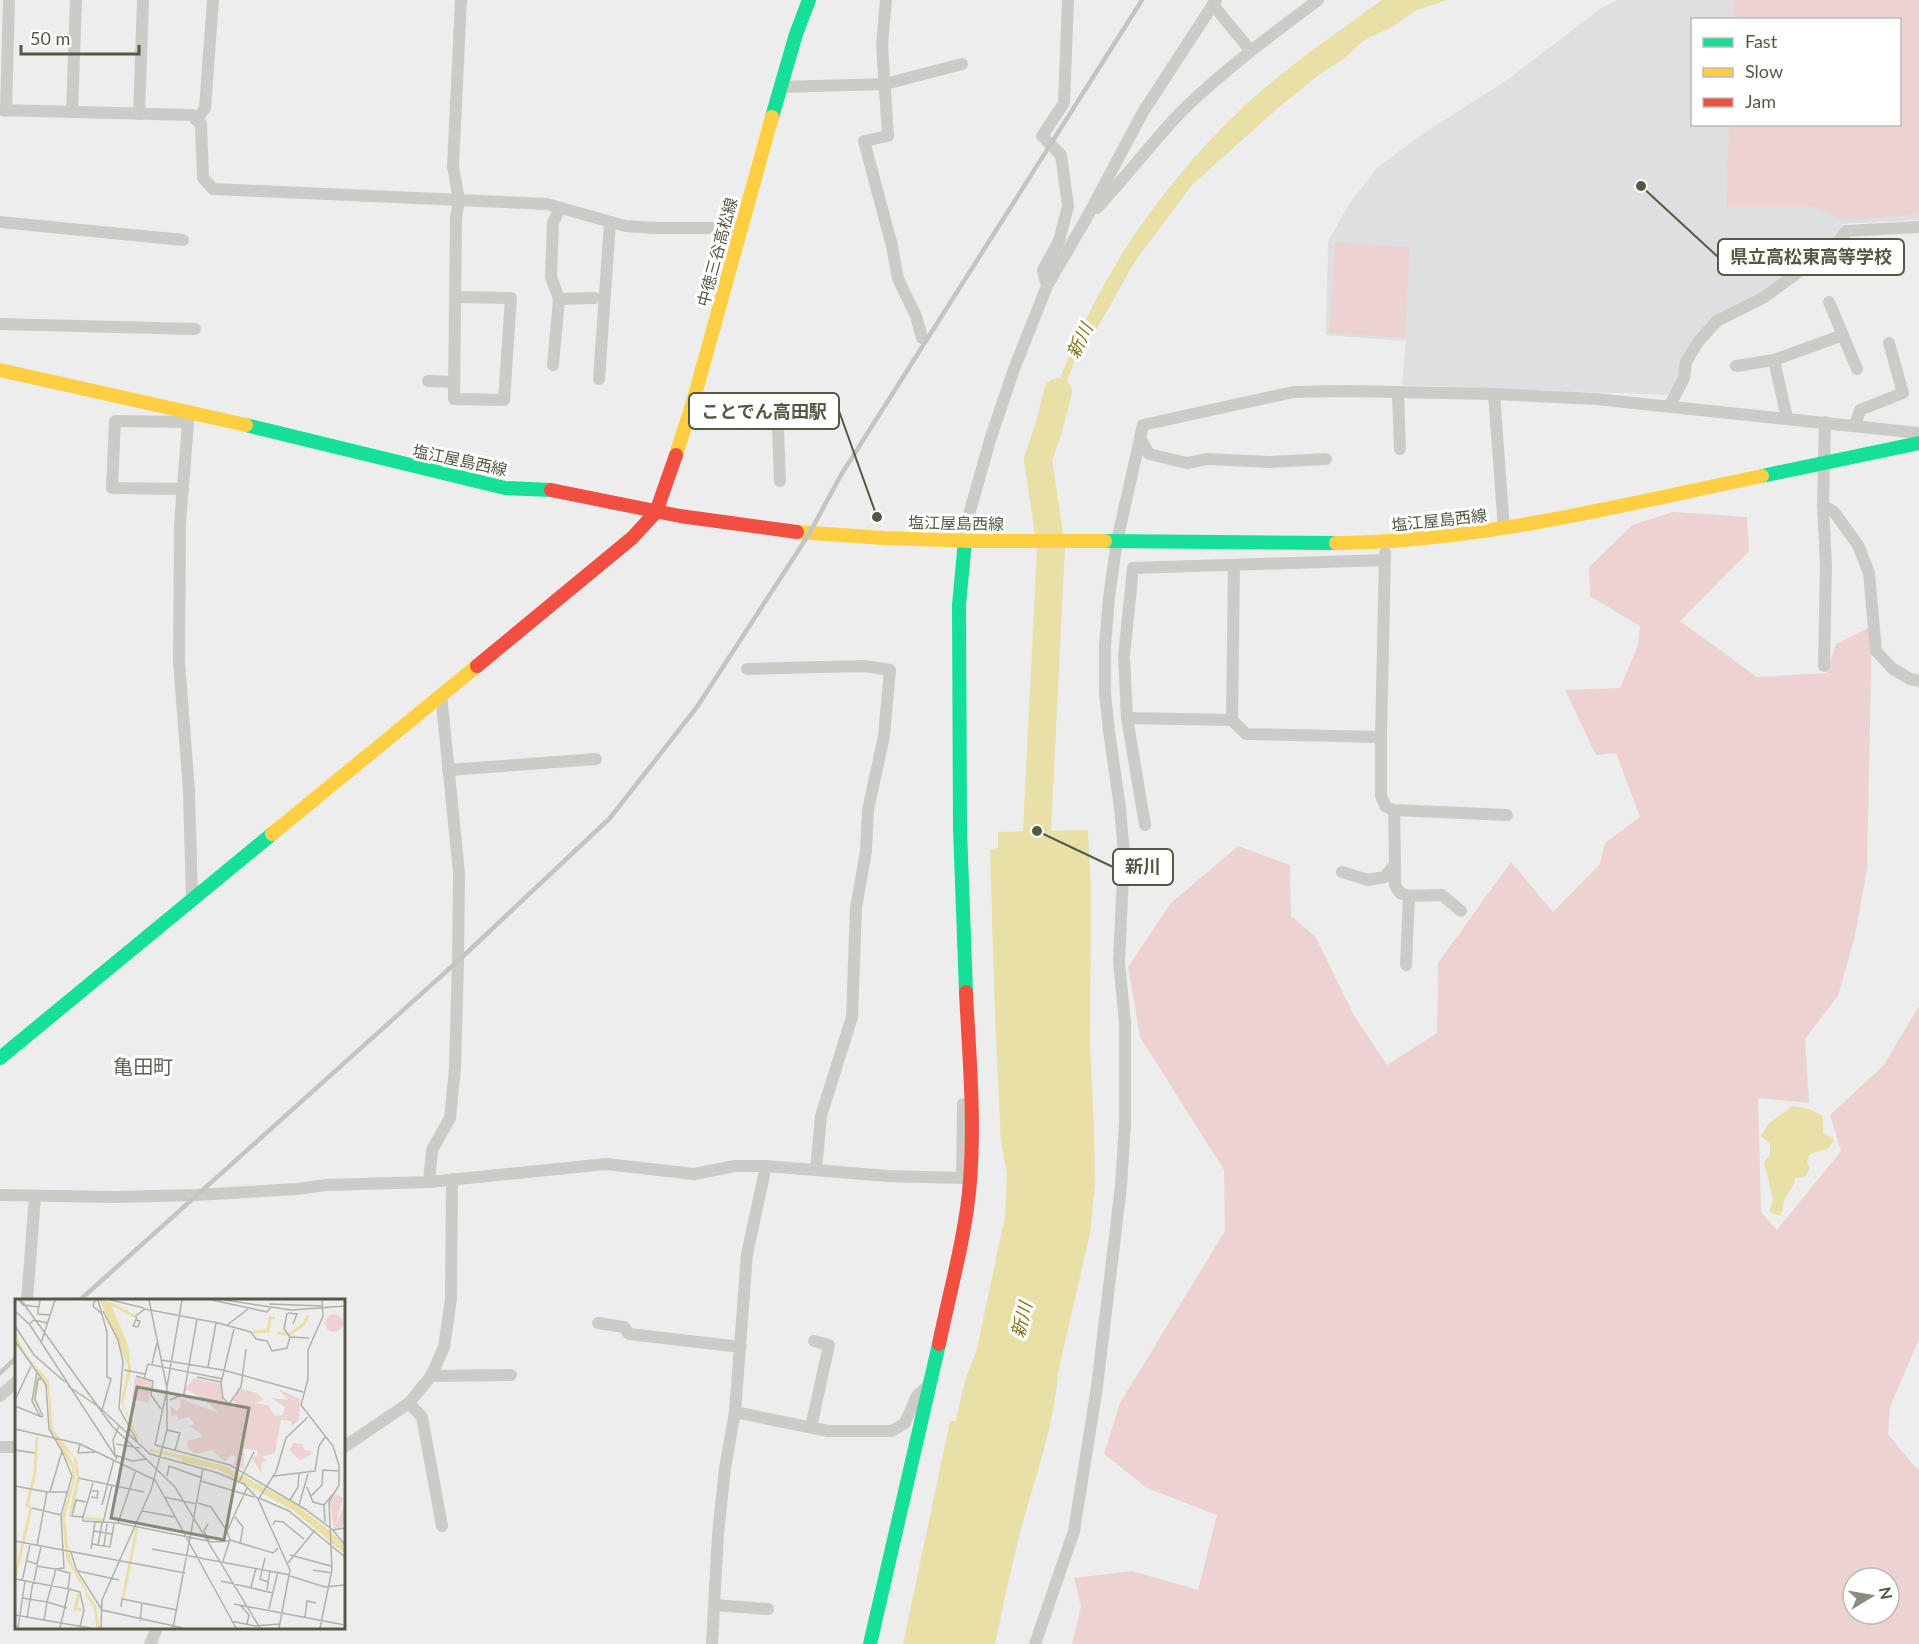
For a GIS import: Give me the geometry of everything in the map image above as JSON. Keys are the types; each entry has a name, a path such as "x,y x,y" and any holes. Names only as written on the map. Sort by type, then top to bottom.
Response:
{"main road":[{"path":"796,34 800,0"},
{"name":"中徳三谷高松線","path":"656,512 693,402 780,87 809,0"},
{"name":"塩江屋島西線","path":"0,370 189,417 504,488 558,490 656,512 809,534 970,541 1386,543 1504,529 1919,443"},
{"path":"0,1058 632,538 656,512"},
{"path":"870,1644 931,1383 966,1214 970,1181 970,1098 960,829 959,605 970,541"}],"street":[{"path":"9,0 3,110 192,115 201,124 203,178 213,189 547,204 625,226 740,228"},
{"path":"72,112 76,0"},
{"path":"139,114 143,0"},
{"path":"196,120 205,108 213,0"},
{"path":"455,297 511,298 504,400 453,399 456,218 459,200 453,167 461,0"},
{"path":"886,0 882,45 888,136 864,141 892,246 898,279 916,316 922,338"},
{"path":"1047,286 1043,270 1059,241 1068,206 1061,155 1042,136 1064,103 1068,0"},
{"path":"1086,219 1180,114 1211,83 1250,50 1318,0"},
{"path":"970,541 968,518 990,440 1014,369 1047,286 1143,112 1214,2 1250,50"},
{"path":"780,87 885,84 962,64"},
{"path":"553,365 559,299 551,277 553,224 560,208"},
{"path":"0,222 183,240"},
{"path":"599,379 610,222"},
{"path":"1670,405 1684,378 1686,362 1698,342 1717,321 1763,298 1837,244 1846,231 1919,227"},
{"path":"559,299 596,298"},
{"path":"1829,302 1857,369"},
{"path":"0,324 195,329"},
{"path":"1736,366 1774,360 1843,335"},
{"path":"1855,426 1860,410 1903,393 1889,343"},
{"path":"1774,360 1787,418"},
{"path":"428,381 454,382"},
{"path":"1035,1644 1074,1531 1097,1387 1121,1186 1125,1123 1125,1022 1119,962 1124,854 1105,693 1105,646 1111,541 1143,425 1293,392 1398,393 1494,394 1596,399 1919,433"},
{"path":"1398,393 1400,449"},
{"path":"1494,394 1504,529"},
{"path":"693,402 762,409 772,417 778,430 780,480"},
{"path":"183,489 112,488 115,421 189,417 183,489 180,524 178,661 189,791 192,900"},
{"path":"1824,666 1825,422"},
{"path":"1140,438 1149,454 1187,463 1207,459 1270,462 1326,459"},
{"path":"1823,505 1834,512 1858,545 1869,573 1876,651 1893,669 1910,679 1919,681"},
{"path":"1386,543 1381,796 1386,807 1394,810 1507,815"},
{"path":"1145,825 1127,718 1124,656 1133,567 1385,560"},
{"path":"1232,720 1234,565"},
{"path":"747,669 865,666 890,670 884,736 868,810 866,851 856,908 852,1017 821,1116 816,1170"},
{"path":"429,1182 432,1150 450,1118 455,1068 459,873 441,694"},
{"path":"1127,718 1232,720 1246,734 1381,738"},
{"path":"448,770 596,759"},
{"path":"1394,810 1395,885 1400,892 1409,896 1442,895 1461,911"},
{"path":"1342,872 1368,880 1385,878 1395,864"},
{"path":"1406,965 1409,896"},
{"path":"0,1195 115,1197 196,1195 343,1184 429,1182 606,1164 694,1173 735,1166 766,1166 896,1177 962,1178 962,1106 970,1098"},
{"path":"712,1644 718,1534 725,1468 735,1412 747,1254 766,1166"},
{"path":"345,1447 410,1403 430,1376 444,1347 451,1299 452,1179"},
{"path":"27,1299 35,1197"},
{"path":"598,1323 624,1327 629,1334 741,1347"},
{"path":"811,1427 829,1345 814,1341"},
{"path":"430,1376 511,1375"},
{"path":"0,1396 15,1383"},
{"path":"735,1412 828,1431 892,1431 905,1423 917,1396 931,1383"},
{"path":"410,1403 422,1417 442,1526"},
{"path":"0,1447 15,1448"},
{"path":"714,1605 768,1609"},
{"path":"150,1644 157,1629"}],"shaded area":[{"path":"1617,0 1919,0 1919,220 1842,224 1835,239 1804,260 1767,292 1715,319 1697,333 1681,359 1682,377 1667,395 1402,385 1406,341 1326,335 1328,242 1349,204 1378,167 1421,135 1507,80 1600,9"},
{"path":"1734,0 1919,0 1919,214 1843,220 1813,207 1726,207 1729,126 1901,126 1901,18 1733,18"},
{"path":"1335,242 1410,247 1405,338 1329,333"},
{"path":"1673,512 1747,517 1749,551 1680,621 1757,677 1826,673 1836,644 1872,626 1867,869 1855,936 1838,996 1805,1039 1809,1103 1758,1098 1761,1212 1777,1230 1841,1151 1830,1115 1884,1065 1919,1006 1919,1339 1890,1407 1888,1434 1919,1469 1919,1644 1072,1644 1081,1607 1074,1578 1132,1571 1198,1590 1217,1515 1147,1488 1104,1454 1120,1403 1225,1231 1224,1170 1140,1037 1128,967 1170,904 1238,846 1290,865 1291,916 1315,936 1355,1017 1387,1065 1437,1033 1438,963 1511,862 1553,912 1600,864 1605,843 1640,817 1616,753 1596,755 1565,690 1620,688 1638,645 1640,626 1590,596 1589,567 1632,525"}],"water":[{"path":"1382,0 1447,0 1417,10 1392,27 1363,41 1345,58 1320,74 1278,108 1192,185 1134,263 1090,341 1083,344 1078,352 1059,402 1052,435 1045,424 1061,376 1081,330 1130,242 1159,201 1225,125 1262,90"},
{"path":"1088,830 1091,890 1090,1042 1095,1184 1090,1233 1058,1373 1049,1430 1019,1537 995,1644 903,1644 950,1421 956,1421 966,1378 976,1353 1005,1216 1007,1173 1001,1142 990,850 998,848 998,832"},
{"path":"1793,1106 1807,1108 1823,1116 1823,1133 1832,1137 1834,1141 1827,1150 1809,1155 1807,1163 1810,1168 1805,1177 1795,1178 1794,1185 1783,1203 1780,1216 1769,1212 1773,1200 1764,1162 1770,1155 1770,1144 1761,1136 1769,1123"}],"waterway":[{"name":"新川","path":"1041,869 1037,831 1051,548 1038,459 1058,392"}],"railway":[{"path":"81,1299 458,961 610,818 697,707 809,534 841,475 1142,0"},
{"path":"0,1373 15,1359"}],"traffic: fast":[{"path":"772,117 796,34 809,0"},
{"path":"246,425 505,488 551,490"},
{"path":"1762,476 1919,443"},
{"path":"965,541 959,605 960,829 966,992"},
{"path":"1105,541 1336,543"},
{"path":"0,1058 272,834"},
{"path":"870,1644 939,1344"}],"traffic: slow":[{"path":"676,455 693,402 772,117"},
{"path":"0,370 246,425"},
{"path":"1336,543 1390,541 1497,529 1603,510 1762,476"},
{"path":"797,532 975,541 1105,541"},
{"path":"272,834 477,666"}],"traffic: jam":[{"path":"477,666 632,538 656,512 676,455"},
{"path":"551,490 680,516 797,532"},
{"path":"939,1344 961,1242 970,1181 972,1110 966,992"}],"place":[{"name":"県立高松東高等学校","path":"1641,186"},
{"name":"ことでん高田駅","path":"877,517"},
{"name":"新川","path":"1037,831"}],"district":[{"name":"亀田町","path":"143,1067"}]}
